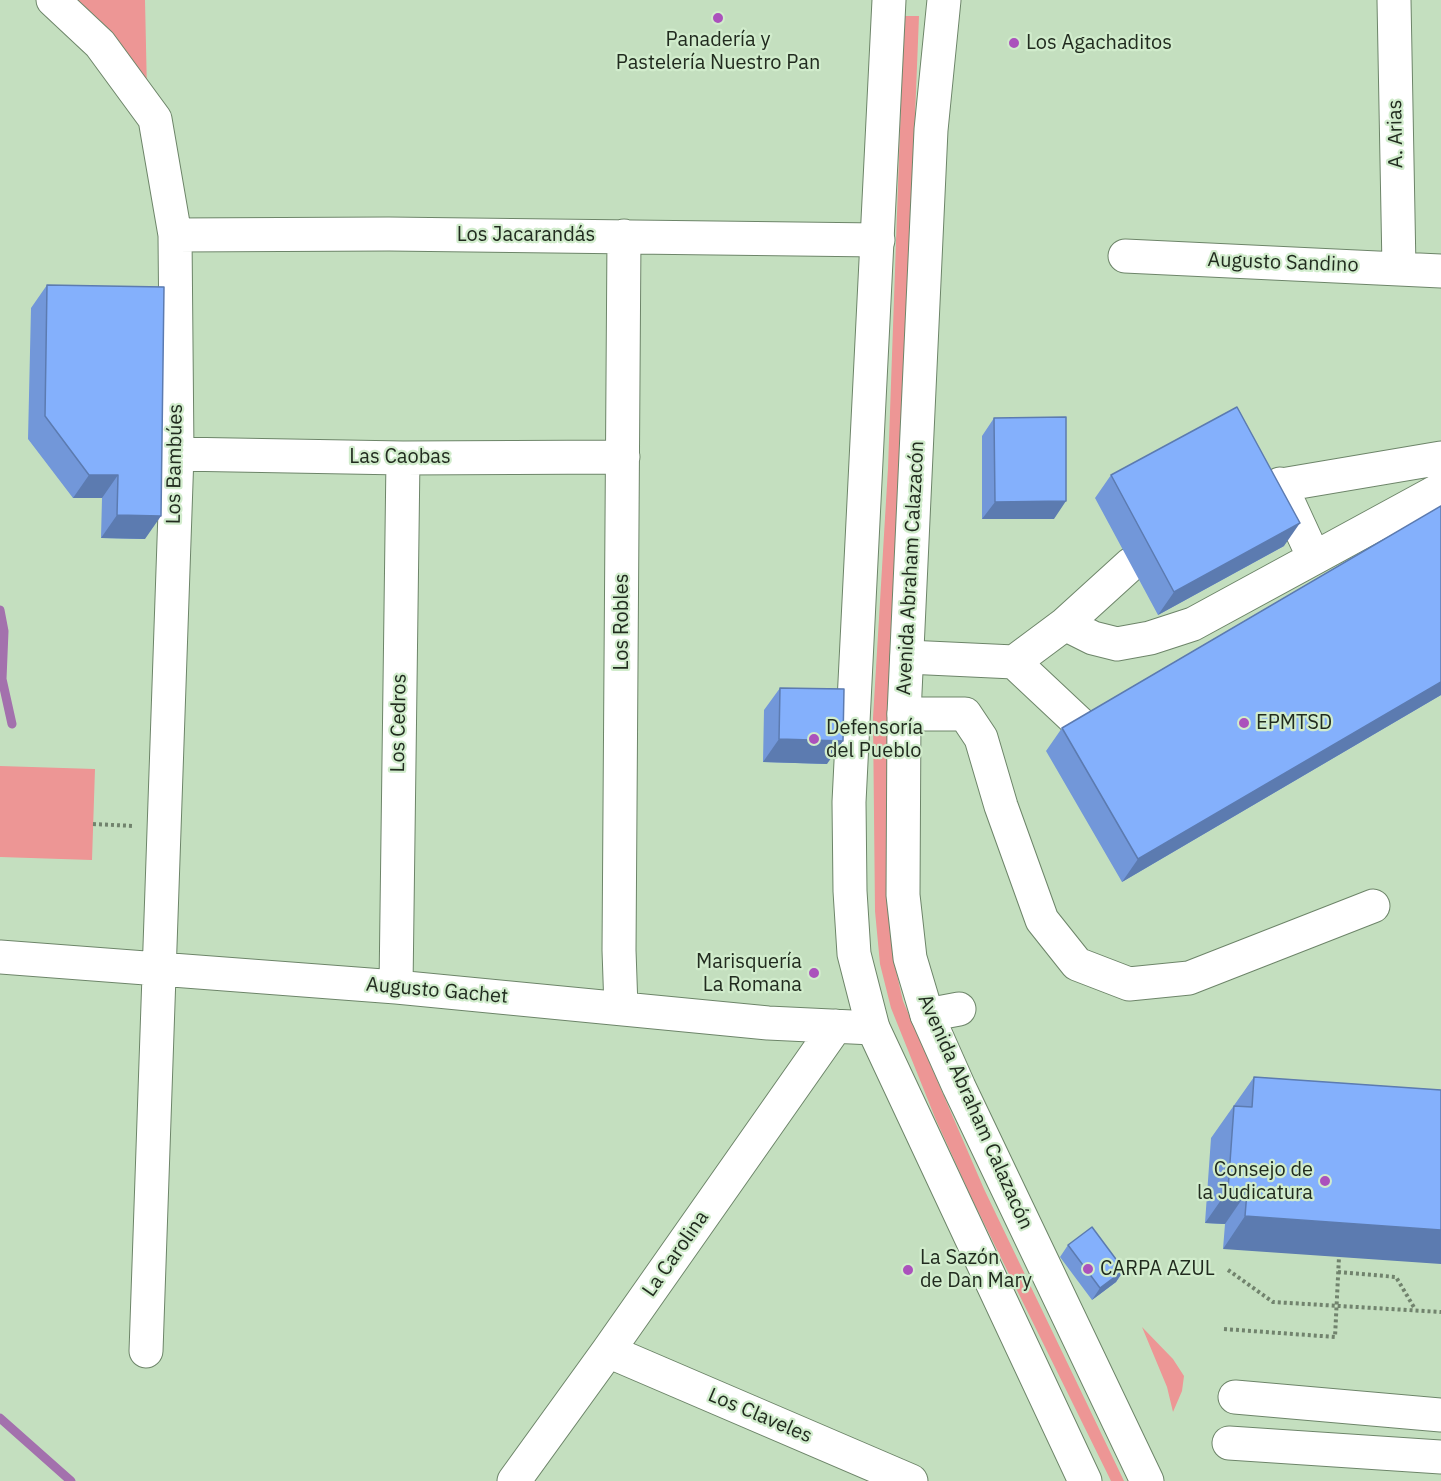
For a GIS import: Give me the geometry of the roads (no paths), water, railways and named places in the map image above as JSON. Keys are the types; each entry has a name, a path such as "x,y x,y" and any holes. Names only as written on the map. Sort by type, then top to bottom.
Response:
{"street":[{"name":"Los Bambúes","path":"52,0 100,44 155,119 175,235 177,454 146,1351"},
{"path":"889,0 849,802 850,891 854,954 873,1028 1085,1481"},
{"name":"Avenida Abraham Calazacón","path":"944,0 931,142 904,714 903,895 910,958 927,1016 1147,1481"},
{"name":"A. Arias","path":"1394,0 1399,268"},
{"name":"Los Jacarandás","path":"175,235 389,234 878,240"},
{"name":"Los Robles","path":"621,1008 619,938 624,236"},
{"name":"Augusto Sandino","path":"1125,256 1441,271"},
{"name":"Las Caobas","path":"177,454 403,458 623,457"},
{"name":"Los Cedros","path":"396,987 403,458"},
{"path":"1314,558 1266,487 1441,458"},
{"path":"1065,624 1093,638 1117,644 1150,638 1193,624 1441,489"},
{"path":"907,657 1014,662 1065,624 1131,564"},
{"path":"1014,662 1098,738 1117,743 1138,733"},
{"path":"904,714 965,714 981,738 1001,806 1042,920 1077,964 1129,984 1190,978 1373,906"},
{"name":"Augusto Gachet","path":"0,957 396,987 768,1023 873,1028"},
{"path":"927,1016 959,1009"},
{"name":"La Carolina","path":"514,1481 836,1026"},
{"name":"Los Claveles","path":"608,1351 911,1481"},
{"path":"1235,1397 1441,1415"},
{"path":"1229,1443 1441,1457"}],"waterway":[{"path":"0,610 4,631 2,679 12,724"},
{"path":"0,1418 71,1481"}],"place":[{"name":"Panadería y Pastelería Nuestro Pan","path":"718,18"},
{"name":"Los Agachaditos","path":"1014,43"},
{"name":"EPMTSD","path":"1244,723"},
{"name":"Defensoría del Pueblo","path":"814,739"},
{"name":"Marisquería La Romana","path":"814,973"},
{"name":"Consejo de la Judicatura","path":"1325,1181"},
{"name":"CARPA AZUL","path":"1088,1269"},
{"name":"La Sazón de Dan Mary","path":"908,1270"}]}
